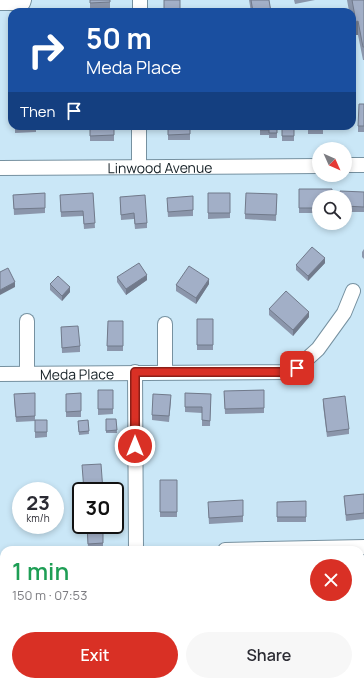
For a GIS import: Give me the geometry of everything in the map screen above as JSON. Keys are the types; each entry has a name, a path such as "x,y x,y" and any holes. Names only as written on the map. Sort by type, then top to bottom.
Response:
{"street":[{"path":"0,3 23,2 24,0"},
{"path":"139,130 139,167"},
{"path":"352,166 364,165"},
{"name":"Linwood Avenue","path":"0,168 312,166"},
{"name":"Meda Place","path":"0,374 289,372 297,368 318,349 340,319 352,292"},
{"path":"26,373 27,322"},
{"path":"165,324 165,372"},
{"path":"135,372 136,546"}],"building":[{"path":"90,0 110,0 110,2 90,3"},
{"path":"164,0 180,0 180,8 164,8"},
{"path":"251,0 269,0 270,8 252,8"},
{"path":"352,0 364,0 364,47 358,21 356,22 356,8 353,8"},
{"path":"359,104 364,104 364,126 358,126"},
{"path":"90,130 114,130 114,135 90,136"},
{"path":"168,130 190,130 190,134 168,135"},
{"path":"269,130 277,130 277,133 269,133"},
{"path":"282,130 294,130 294,136 282,136"},
{"path":"299,189 332,189 312,190 312,208 299,208"},
{"path":"352,192 364,192 364,207 352,206"},
{"path":"45,193 45,208 14,209 13,195"},
{"path":"93,193 95,223 84,224 83,211 61,212 60,195"},
{"path":"208,193 230,193 230,213 208,213"},
{"path":"246,193 277,194 276,215 245,214"},
{"path":"145,195 147,223 135,224 134,213 121,215 120,197"},
{"path":"193,196 193,210 168,212 167,198"},
{"path":"312,247 325,258 308,276 296,265"},
{"path":"139,263 147,275 126,289 117,277"},
{"path":"189,266 209,279 196,298 176,285"},
{"path":"8,268 15,282 0,290 0,272"},
{"path":"58,276 70,287 62,296 50,284"},
{"path":"286,291 309,312 293,330 269,309"},
{"path":"197,319 213,319 213,345 197,345"},
{"path":"108,321 123,321 123,346 107,346"},
{"path":"78,326 80,346 62,348 61,327"},
{"path":"98,390 113,390 113,409 98,409"},
{"path":"264,390 264,408 225,409 224,391"},
{"path":"35,393 35,416 16,417 14,394"},
{"path":"81,393 81,411 66,412 66,394"},
{"path":"185,393 211,394 210,421 202,420 202,407 185,407"},
{"path":"153,394 171,395 169,416 152,415"},
{"path":"345,396 349,429 327,432 323,399"},
{"path":"106,419 116,419 117,430 106,431"},
{"path":"35,420 47,420 47,432 35,432"},
{"path":"88,420 89,431 79,432 78,421"},
{"path":"101,464 102,482 83,482 82,465"},
{"path":"160,480 177,480 177,512 160,512"},
{"path":"364,494 364,513 346,515 344,496"},
{"path":"243,500 243,516 209,518 208,502"},
{"path":"306,501 306,517 277,517 277,502"},
{"path":"87,534 103,534 103,543 88,544"}],"route":[{"path":"135,446 135,372 289,372 297,368"}]}
